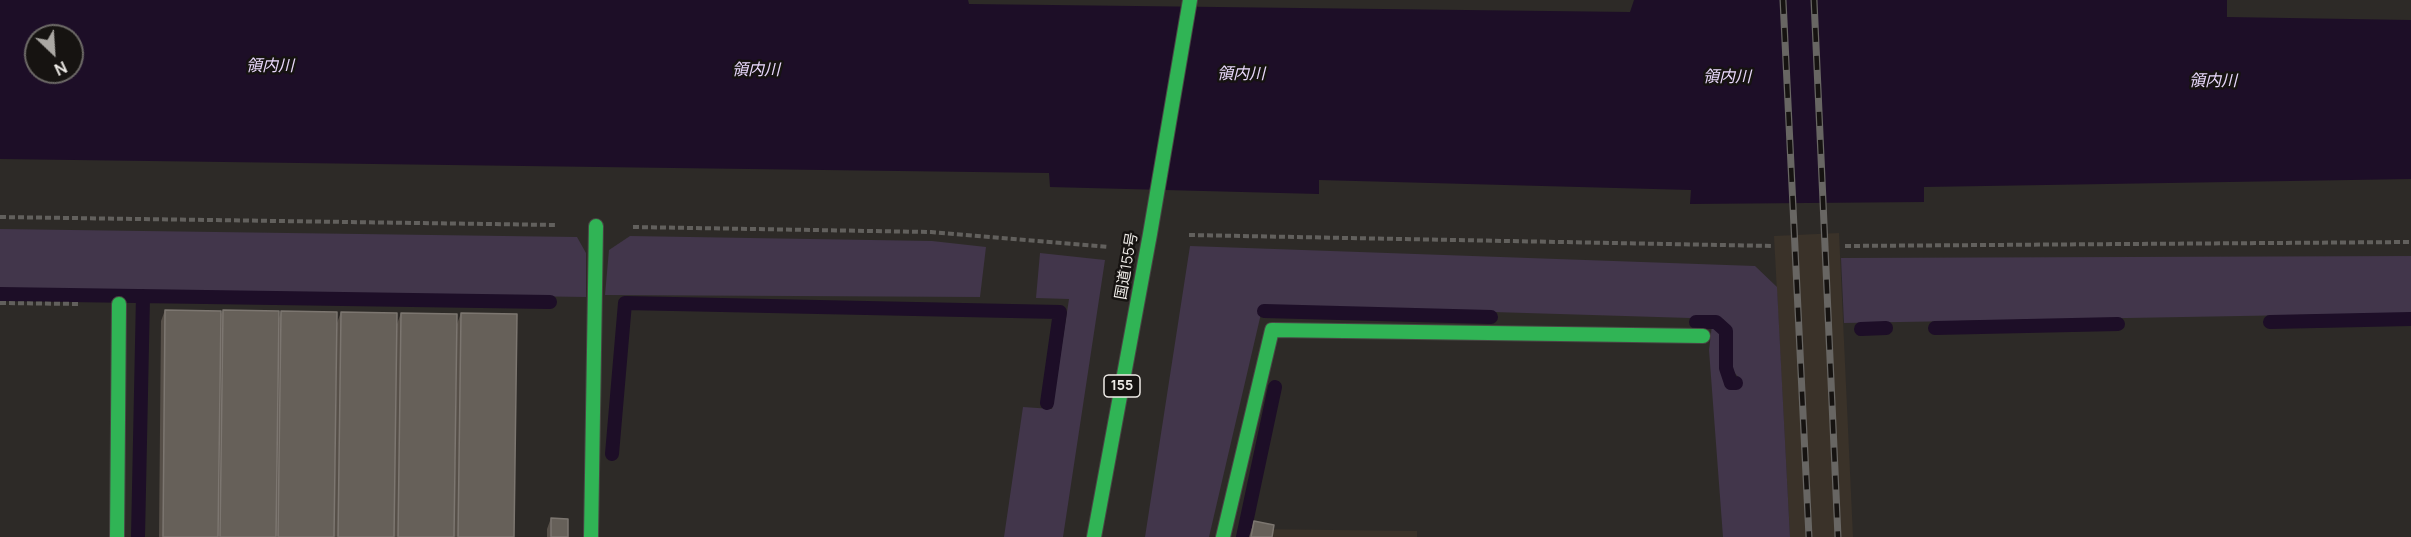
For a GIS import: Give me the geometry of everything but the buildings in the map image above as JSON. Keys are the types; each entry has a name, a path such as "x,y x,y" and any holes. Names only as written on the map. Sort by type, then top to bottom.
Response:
{"main road":[{"name":"国道155号","path":"1094,537 1150,234 1190,0"},
{"path":"591,537 596,226"},
{"path":"117,537 119,304"},
{"path":"1223,537 1272,330 1703,336"}],"path":[{"path":"1150,234 1773,246"},
{"path":"1845,246 2411,242"},
{"path":"0,303 119,304"}],"shaded area":[{"path":"0,229 577,237 586,253 586,297 0,288"},
{"path":"1839,233 1853,537 1790,537 1774,236"},
{"path":"630,236 932,241 986,247 980,297 605,295 609,250"},
{"path":"1190,246 1755,266 1777,287 1790,537 1723,537 1709,350 1712,325 1720,331 1725,387 1737,387 1740,379 1733,371 1731,330 1723,319 1263,305 1209,537 1145,537"},
{"path":"1040,253 1105,260 1063,537 1004,537 1023,407 1052,409 1069,299 1036,298"},
{"path":"2411,256 2411,313 1844,323 1841,258"},
{"path":"1250,529 1417,531 1417,537 1248,537"}],"water":[{"name":"領内川","path":"0,0 968,0 969,4 1630,12 1634,0 2227,0 2227,17 2411,20 2411,179 1924,187 1924,202 1690,204 1691,190 1319,180 1319,194 1050,187 1049,173 0,159"}],"waterway":[{"path":"0,294 550,302"},
{"path":"138,537 143,296"},
{"path":"612,454 625,303 1060,312 1047,403"},
{"path":"1264,311 1491,317"},
{"path":"2270,322 2411,319"},
{"path":"1696,322 1716,322 1726,331 1726,368 1731,383 1736,383"},
{"path":"1935,328 2118,324"},
{"path":"1861,329 1886,328"},
{"path":"1243,537 1275,387"}],"railway":[{"path":"1783,0 1809,537"},
{"path":"1814,0 1838,537"}],"traffic: fast":[{"path":"1094,537 1150,234 1190,0"},
{"path":"591,537 596,226"},
{"path":"117,537 119,304"},
{"path":"1223,537 1272,330 1703,336"}]}
